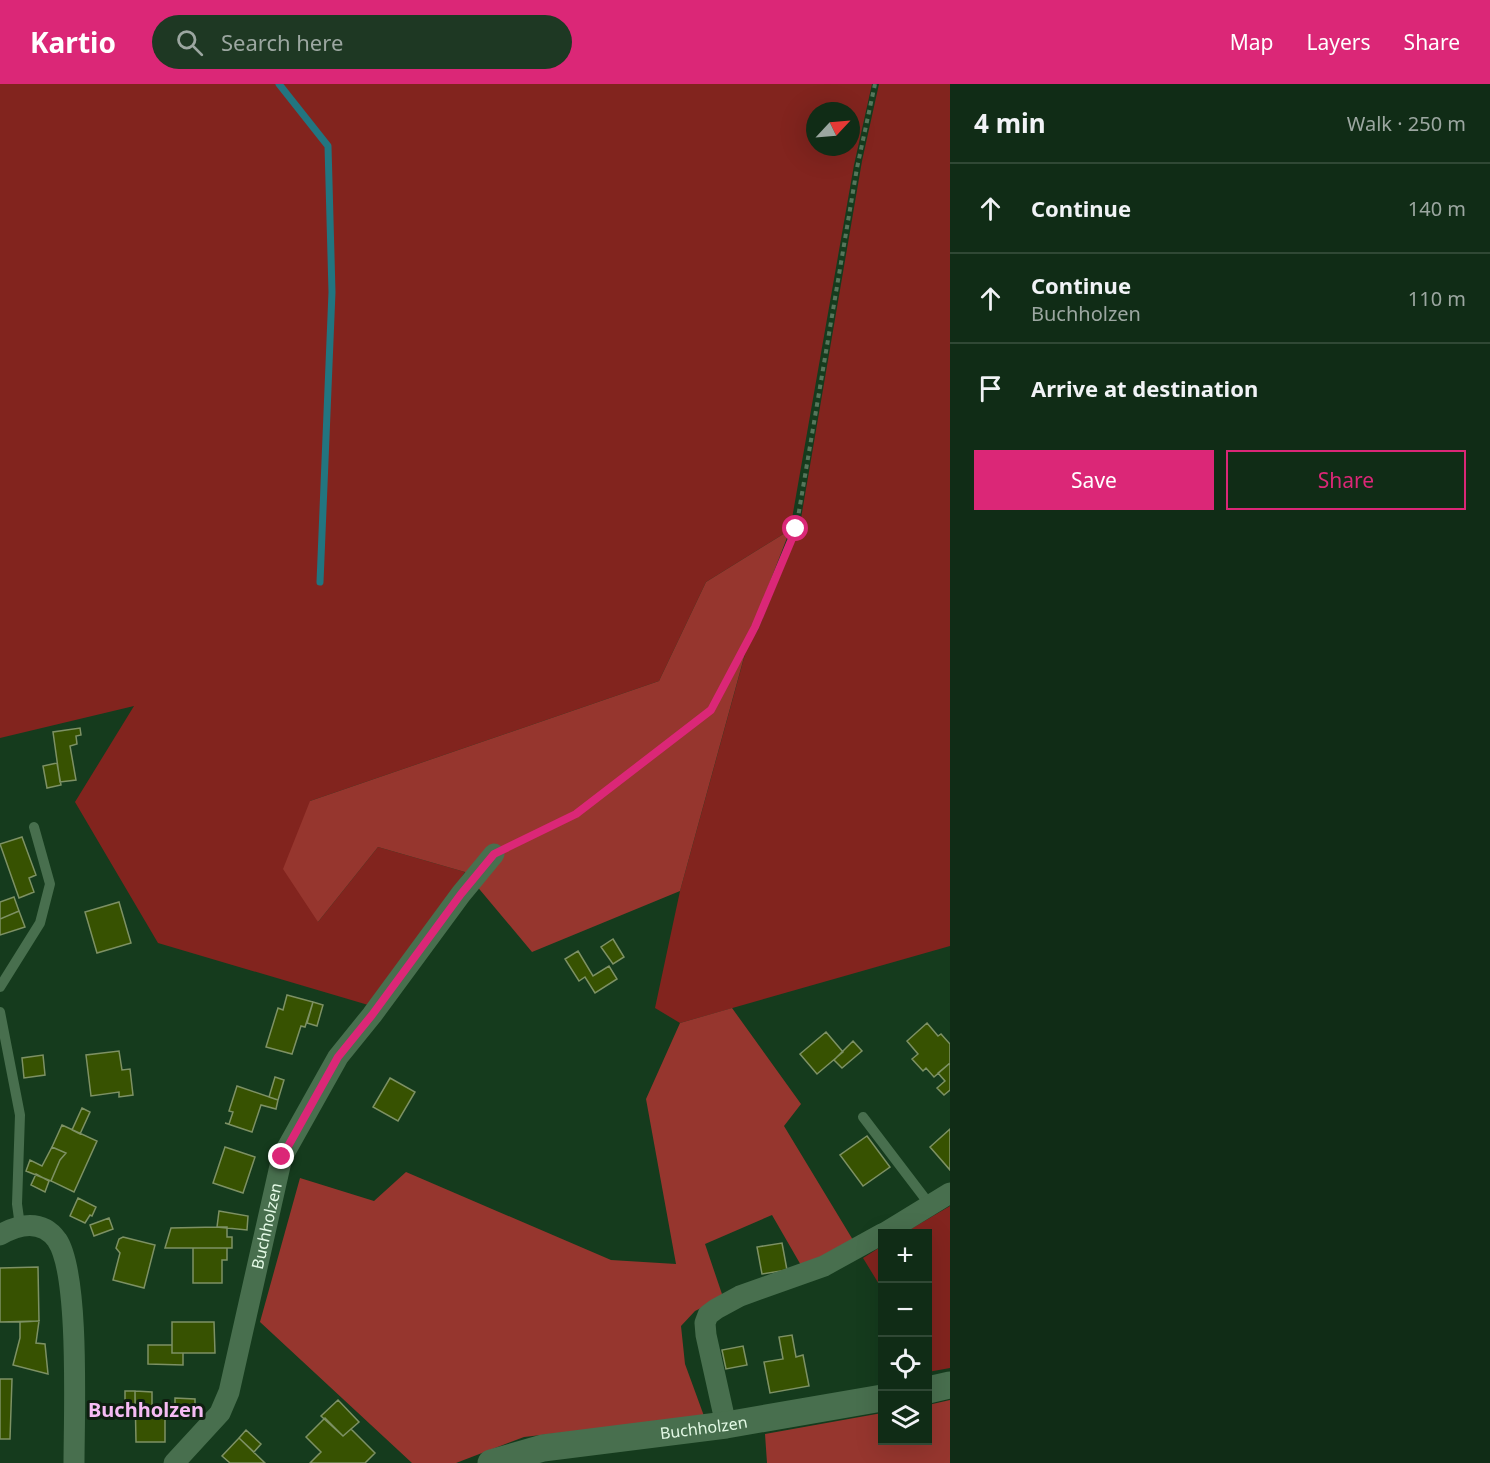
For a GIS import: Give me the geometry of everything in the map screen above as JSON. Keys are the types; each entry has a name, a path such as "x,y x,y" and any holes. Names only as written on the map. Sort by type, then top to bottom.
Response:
{"street":[{"name":"Buchholzen","path":"174,1463 220,1413 229,1392 282,1157 338,1057 494,854"},
{"path":"891,1229 950,1193"},
{"path":"0,1235 20,1226 39,1226 52,1234 62,1250 72,1321 74,1463"},
{"path":"726,1425 706,1335 705,1323 708,1315 740,1296 824,1266 878,1237"},
{"path":"932,1389 950,1385"},
{"name":"Buchholzen","path":"491,1463 543,1448 726,1425 878,1399"}],"lane":[{"path":"0,987 40,923 50,884 34,827"},
{"path":"0,1012 20,1115 17,1204 20,1226"},
{"path":"863,1117 930,1205"}],"path":[{"path":"494,854 576,814 711,710 755,627 796,529 855,180 875,84"}],"shaded area":[{"path":"0,84 872,84 860,138 860,102 806,102 806,156 856,156 790,530 706,582 659,681 310,801 318,922 378,847 465,872 375,1007 158,943 75,802 134,706 0,738"},
{"path":"879,84 950,84 950,946 680,1023 655,1008 680,891 747,647 758,630 799,530 862,161"},
{"path":"790,530 752,628 680,891 532,952 465,872 378,847 318,922 283,869 310,801 659,681 706,582"},
{"path":"732,1008 801,1104 784,1126 853,1240 802,1267 772,1215 705,1244 723,1297 695,1311 681,1326 685,1364 704,1416 524,1437 456,1463 412,1463 260,1322 300,1178 374,1201 406,1172 611,1260 676,1264 646,1099 680,1023"},
{"path":"950,1206 950,1368 932,1371 932,1229 911,1229"},
{"path":"878,1249 878,1282 863,1258"},
{"path":"950,1400 950,1463 767,1463 765,1434 878,1414 878,1445 932,1445 932,1404"}],"building":[{"path":"80,728 81,735 76,736 77,744 70,746 76,780 60,782 53,732"},
{"path":"57,763 61,785 47,788 43,766"},
{"path":"22,837 36,875 29,878 34,892 19,898 0,844"},
{"path":"14,897 19,911 0,919 0,902"},
{"path":"119,902 131,943 97,953 85,912"},
{"path":"19,911 25,927 0,935 0,919"},
{"path":"613,939 624,957 613,964 601,947"},
{"path":"578,951 593,976 609,966 617,979 595,993 585,977 579,981 565,959"},
{"path":"287,995 313,1002 305,1027 301,1026 292,1054 266,1047 278,1008 283,1010"},
{"path":"313,1002 323,1005 317,1026 307,1023"},
{"path":"927,1023 938,1036 941,1034 950,1044 950,1063 934,1077 926,1068 923,1071 912,1059 918,1054 907,1041"},
{"path":"826,1032 843,1052 817,1074 800,1054"},
{"path":"853,1041 862,1051 842,1068 834,1060"},
{"path":"119,1051 122,1070 130,1069 133,1095 119,1097 119,1092 91,1096 86,1055"},
{"path":"43,1055 45,1075 24,1078 22,1058"},
{"path":"950,1063 950,1090 944,1095 937,1088 945,1081 938,1073"},
{"path":"275,1077 284,1080 278,1100 269,1097"},
{"path":"390,1078 415,1092 398,1121 373,1107"},
{"path":"237,1086 278,1100 276,1109 261,1105 252,1132 225,1123 229,1124 233,1112 229,1111"},
{"path":"82,1108 90,1112 80,1134 72,1130"},
{"path":"62,1125 97,1141 74,1192 51,1181 60,1160 66,1153 52,1147"},
{"path":"950,1129 950,1170 930,1147"},
{"path":"867,1136 890,1167 863,1186 840,1155"},
{"path":"52,1147 66,1153 60,1160 51,1181 26,1171 30,1160 42,1166"},
{"path":"225,1147 255,1157 243,1193 213,1183"},
{"path":"36,1174 49,1181 45,1192 31,1185"},
{"path":"78,1198 96,1207 92,1216 90,1215 85,1223 70,1216"},
{"path":"219,1211 248,1216 247,1230 217,1227"},
{"path":"109,1218 113,1229 94,1236 90,1225"},
{"path":"227,1227 227,1237 232,1237 232,1248 165,1248 171,1228"},
{"path":"123,1237 155,1245 144,1288 113,1280 120,1253 116,1248 119,1239"},
{"path":"782,1243 787,1270 762,1274 757,1247"},
{"path":"193,1248 227,1248 227,1260 222,1260 222,1283 193,1283"},
{"path":"38,1267 39,1321 0,1322 0,1268"},
{"path":"39,1321 36,1343 45,1344 48,1374 13,1365 20,1338 20,1322"},
{"path":"172,1322 214,1322 215,1353 172,1353"},
{"path":"792,1335 796,1357 803,1355 809,1386 770,1393 764,1362 783,1359 779,1337"},
{"path":"148,1345 172,1345 172,1353 183,1353 183,1365 148,1364"},
{"path":"743,1346 747,1365 726,1369 722,1350"},
{"path":"0,1379 12,1379 10,1439 0,1439"},
{"path":"125,1391 135,1391 135,1412 125,1412"},
{"path":"135,1391 152,1392 152,1411 165,1411 165,1442 136,1442"},
{"path":"175,1398 195,1399 195,1408 175,1408"},
{"path":"338,1400 359,1422 343,1436 321,1416"},
{"path":"325,1418 343,1436 351,1429 375,1453 365,1463 310,1463 321,1452 306,1437"},
{"path":"246,1430 261,1444 254,1452 239,1438"},
{"path":"239,1438 265,1463 230,1463 222,1456"}],"waterway":[{"path":"279,84 328,146 332,292 320,582"}],"district":[{"name":"Buchholzen","path":"146,1410"}],"route":[{"path":"282,1157 338,1057 494,854 576,814 711,710 755,627 796,529"}]}
